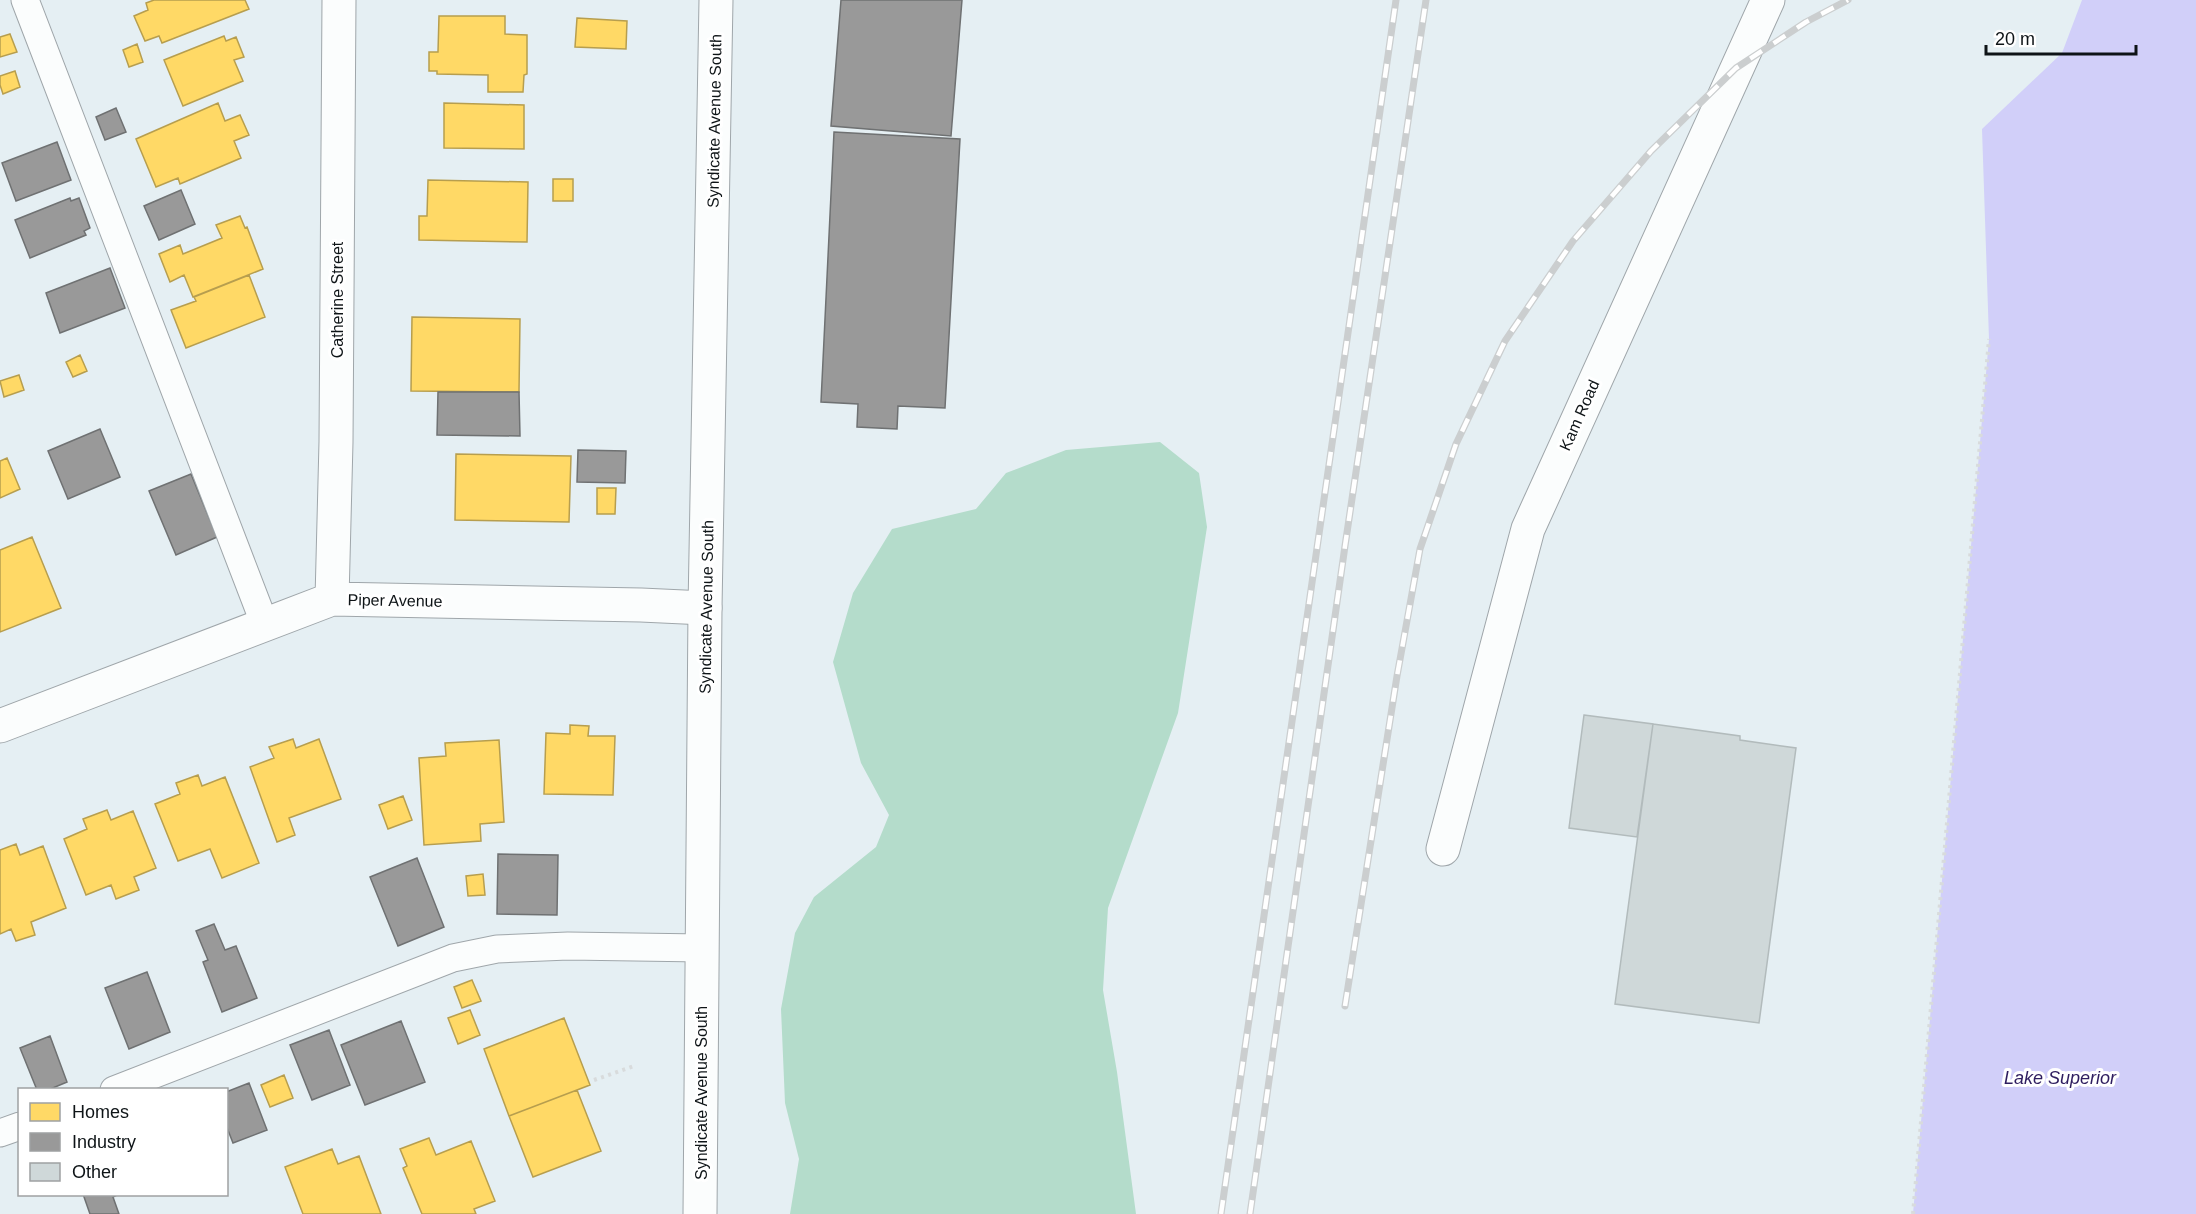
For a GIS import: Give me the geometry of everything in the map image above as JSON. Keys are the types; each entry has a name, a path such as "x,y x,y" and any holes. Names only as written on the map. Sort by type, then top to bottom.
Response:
{"street":[{"name":"Catherine Street","path":"332,599 336,430 339,0"},
{"name":"Syndicate Avenue South","path":"700,1214 705,608 716,0"},
{"name":"Kam Road","path":"1443,849 1528,529 1768,0"},
{"name":"Piper Avenue","path":"0,726 332,599 630,604 705,608"}],"lane":[{"path":"25,0 265,625"},
{"path":"117,1088 453,958 497,949 568,946 702,948"},
{"path":"0,1133 18,1127"}],"path":[{"path":"1913,1214 1989,339"},
{"path":"594,1080 634,1066"}],"green space":[{"path":"1160,442 1199,473 1207,527 1178,713 1108,908 1103,990 1117,1072 1136,1214 790,1214 799,1159 785,1103 781,1009 795,933 814,897 876,847 889,815 861,763 833,662 853,593 892,529 976,509 1006,473 1066,450"}],"water":[{"name":"Lake Superior","path":"2082,0 2196,0 2196,1214 1913,1214 1989,339 1982,129 2062,53"}],"building: Homes":[{"path":"154,0 245,0 249,9 162,43 159,36 145,41 134,16 148,10 146,3"},
{"path":"439,16 505,16 505,34 527,35 527,74 524,75 523,92 488,92 488,75 437,74 437,71 429,71 429,52 438,52"},
{"path":"577,18 627,21 626,49 575,47"},
{"path":"10,34 17,52 0,57 0,37"},
{"path":"224,36 226,41 236,37 244,57 234,60 243,81 183,106 164,60"},
{"path":"137,44 143,62 129,67 123,50"},
{"path":"15,71 20,87 3,94 0,76"},
{"path":"218,103 225,121 240,115 249,135 234,141 241,158 180,184 178,178 156,187 136,139"},
{"path":"444,103 524,105 524,149 444,148"},
{"path":"553,179 573,179 573,201 553,201"},
{"path":"428,180 528,182 527,242 419,240 419,216 427,216"},
{"path":"240,216 245,228 247,227 263,269 193,297 184,275 170,282 159,254 180,245 183,254 222,238 216,225"},
{"path":"249,275 265,317 186,348 171,310 196,301 194,297"},
{"path":"412,317 520,319 519,392 411,391"},
{"path":"80,355 87,371 73,377 66,362"},
{"path":"19,375 24,390 4,397 0,381"},
{"path":"456,454 571,456 569,522 455,520"},
{"path":"7,458 20,489 0,498 0,461"},
{"path":"597,488 616,488 615,514 597,514"},
{"path":"32,537 61,608 0,632 0,550"},
{"path":"570,725 589,726 588,736 615,736 613,795 544,794 546,733 570,734"},
{"path":"293,739 296,748 319,739 341,799 289,818 295,835 277,842 250,767 274,758 269,747"},
{"path":"499,740 504,822 480,824 481,841 424,845 419,758 446,756 445,743"},
{"path":"198,775 202,786 225,777 259,863 222,878 210,849 178,861 155,804 180,794 176,783"},
{"path":"403,796 412,820 388,829 379,805"},
{"path":"107,810 111,820 133,811 156,868 134,877 139,890 116,899 111,885 86,895 64,839 87,829 83,819"},
{"path":"16,844 20,855 43,846 66,908 31,922 35,935 16,941 11,929 0,934 0,850"},
{"path":"483,874 485,895 468,896 466,876"},
{"path":"472,980 481,1001 462,1008 454,987"},
{"path":"470,1010 480,1035 458,1044 448,1018"},
{"path":"564,1018 590,1085 509,1116 484,1049"},
{"path":"284,1075 293,1098 270,1107 261,1085"},
{"path":"577,1090 601,1151 533,1177 509,1116"},
{"path":"429,1138 436,1155 471,1141 495,1201 474,1209 476,1214 422,1214 403,1168 407,1166 400,1149"},
{"path":"332,1149 338,1164 359,1156 381,1214 303,1214 285,1167"}],"building: Industry":[{"path":"841,0 962,0 951,136 831,126"},
{"path":"116,108 126,132 105,140 96,117"},
{"path":"834,132 960,139 945,408 898,406 897,429 857,427 858,404 821,402"},
{"path":"57,142 71,180 16,201 2,163"},
{"path":"181,190 195,224 159,240 144,206"},
{"path":"70,198 71,201 79,198 90,228 84,231 86,235 30,258 15,220"},
{"path":"110,268 125,308 60,333 46,293"},
{"path":"438,392 519,392 520,436 437,435"},
{"path":"100,429 120,477 68,499 48,451"},
{"path":"578,450 626,451 625,483 577,482"},
{"path":"191,474 217,537 176,555 149,491"},
{"path":"498,854 558,855 557,915 497,914"},
{"path":"417,858 444,927 398,946 370,877"},
{"path":"214,924 225,950 236,946 257,998 222,1012 203,962 208,960 196,931"},
{"path":"147,972 170,1032 129,1049 105,988"},
{"path":"401,1021 425,1082 365,1105 341,1045"},
{"path":"329,1030 350,1085 312,1100 290,1045"},
{"path":"50,1036 67,1082 53,1088 36,1088 20,1048"},
{"path":"249,1083 267,1130 233,1143 228,1130 228,1091"},
{"path":"84,1196 115,1196 113,1197 119,1214 90,1214"}],"building: Other":[{"path":"1584,715 1653,724 1637,837 1569,828"},
{"path":"1653,724 1740,736 1740,740 1796,748 1759,1023 1615,1004"}],"railway":[{"path":"1221,1214 1396,0"},
{"path":"1250,1214 1345,546 1426,0"},
{"path":"1345,1006 1397,676 1420,549 1456,444 1505,341 1573,241 1651,151 1736,68 1806,22 1848,0"}]}
